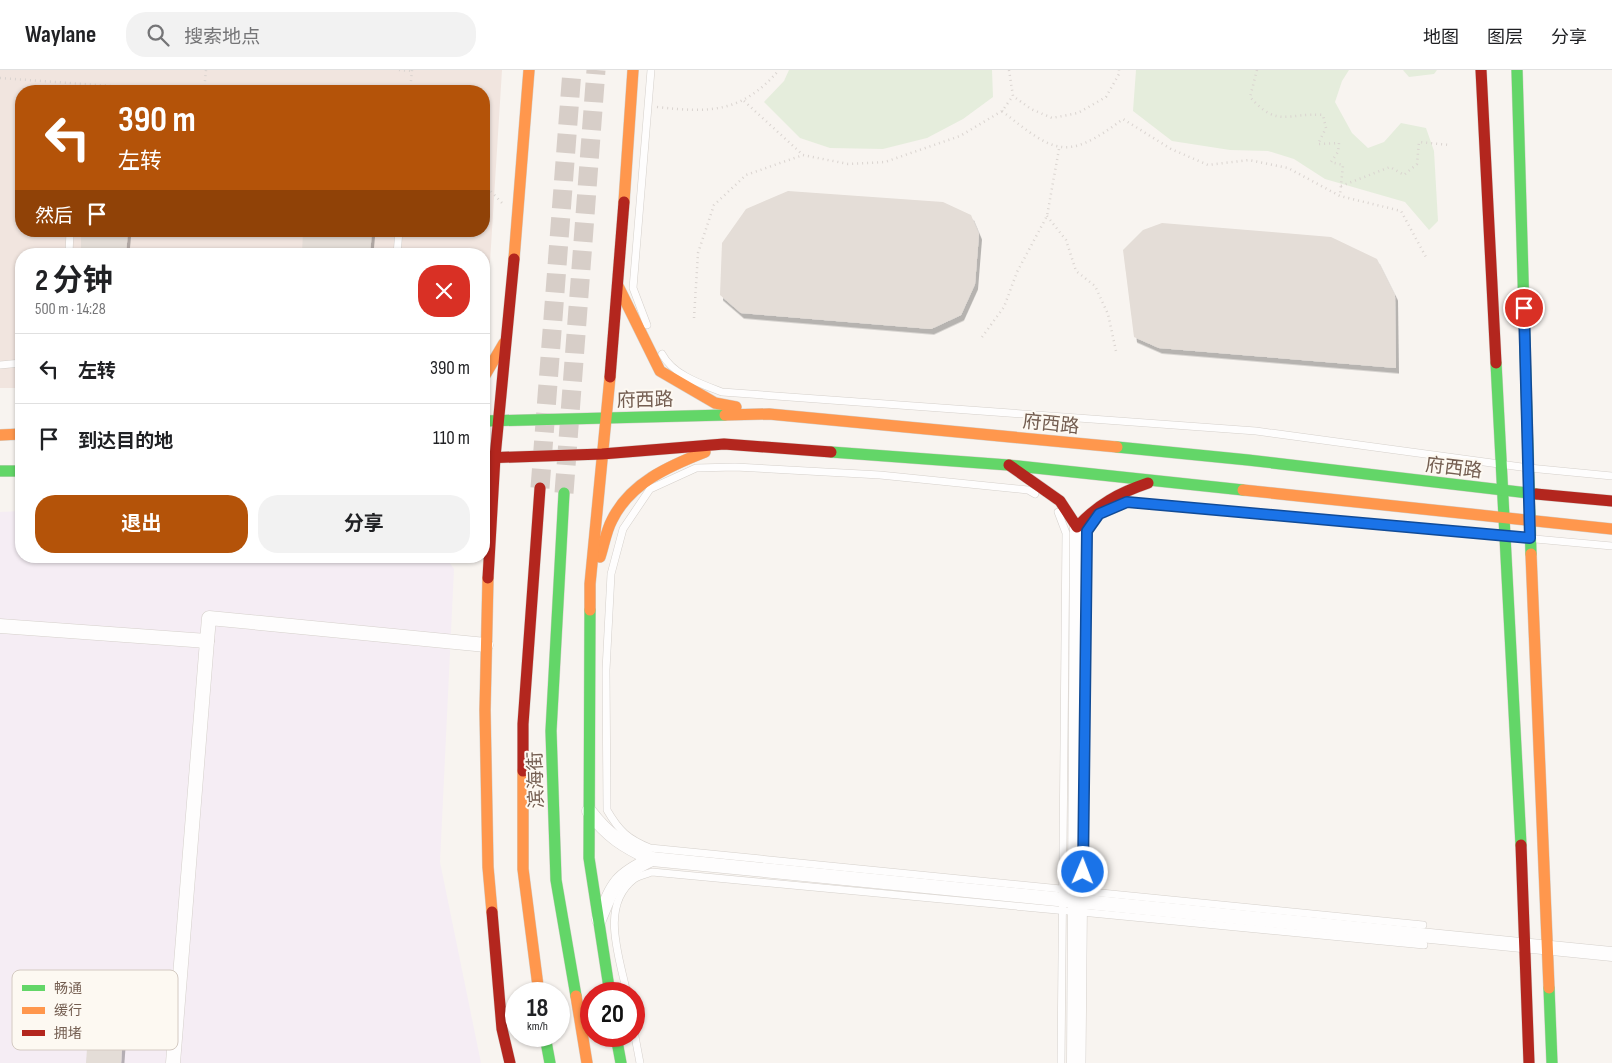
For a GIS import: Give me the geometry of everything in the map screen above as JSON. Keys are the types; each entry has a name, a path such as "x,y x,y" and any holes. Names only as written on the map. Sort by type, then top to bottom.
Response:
{"street":[{"path":"490,454 500,420 529,70"},
{"path":"608,982 589,858 590,584 618,284 633,70"},
{"path":"1481,70 1502,464 1503,535 1526,945 1529,1063"},
{"path":"1517,70 1530,538 1552,1063"},
{"path":"618,284 660,370 693,392 715,403 769,414"},
{"path":"490,367 506,340"},
{"name":"府西路","path":"490,421 769,414 1248,460 1503,491 1612,502"},
{"path":"0,435 15,434"},
{"path":"590,584 615,514 643,482 674,464 724,444"},
{"path":"490,457 602,454 724,444 1008,465 1612,529"},
{"path":"1008,465 1060,501 1077,527 1073,901 1074,1063"},
{"path":"0,472 15,471"},
{"path":"1077,527 1094,507 1117,493 1155,480"},
{"name":"滨海街","path":"537,982 523,869 523,743 540,488"},
{"name":"滨海街","path":"564,493 551,731 556,880 587,1063"},
{"path":"481,563 487,590"},
{"path":"487,563 486,645 488,867 502,1029 510,1063"},
{"path":"178,1001 209,618 486,645"},
{"path":"0,626 207,641"},
{"path":"589,811 605,832 628,847 652,859 1612,954"},
{"path":"598,920 611,890 627,871 652,859"},
{"path":"502,1029 516,1063"},
{"path":"547,1047 550,1063"},
{"path":"618,1047 621,1063"},
{"path":"173,1063 174,1050"}],"lane":[{"path":"651,70 633,288 653,338"},
{"path":"658,347 667,364 696,382 722,392 1256,431 1529,468 1612,476"},
{"path":"0,364 15,363"},
{"path":"1082,1063 1073,901 1066,533 1056,506 1028,490 880,475 734,467 696,468 650,489 623,529 611,574 606,670 607,810 616,825 631,840 650,848 1073,901 1424,945"},
{"path":"1061,1063 1073,901 1087,531 1099,514 1127,502 1612,546"},
{"path":"625,982 612,918 619,896 634,879 652,872 1423,925"},
{"path":"637,1047 640,1063"}],"path":[{"path":"205,85 206,70"},
{"path":"399,70 412,70 411,85"},
{"path":"648,106 703,112 726,108 744,101 768,84 779,70"},
{"path":"694,318 698,253 714,205 746,175 803,155 848,164 884,162 960,136 1002,111 1013,96 1009,70"},
{"path":"1013,96 1031,109 1052,118 1078,113 1106,97 1119,74 1119,70"},
{"path":"1257,70 1250,97 1262,110 1286,118 1312,114 1323,115 1326,128 1318,144 1339,143 1338,152 1331,162 1343,165 1340,196"},
{"path":"0,78 98,85"},
{"path":"744,101 803,155"},
{"path":"1002,111 1036,138 1059,149 1079,147 1104,133 1123,119 1171,149 1208,165 1249,160 1288,168 1340,196 1401,211 1427,259"},
{"path":"1341,186 1390,167 1404,175 1417,164 1419,142 1450,146"},
{"path":"982,337 1004,307 1017,272 1047,216 1059,149"},
{"path":"490,190 506,206"},
{"path":"1047,216 1066,240 1076,271 1095,286 1108,314 1116,351"}],"shaded area":[{"path":"0,70 502,70 490,262 490,248 15,248 15,388 0,388"},
{"path":"15,511 15,563 450,563 454,569 440,862 481,1063 0,1063 0,512"}],"green space":[{"path":"789,70 992,70 993,97 963,119 927,138 883,149 830,148 800,138 764,102 784,81"},
{"path":"1136,70 1349,70 1342,81 1335,102 1352,133 1368,148 1384,142 1401,123 1426,128 1434,151 1438,221 1429,230 1405,202 1325,179 1294,159 1268,151 1230,150 1172,141 1133,111"},
{"path":"1403,70 1437,70 1434,74 1409,77"}],"building":[{"path":"788,191 943,202 971,215 979,234 975,284 961,315 931,329 741,313 720,295 722,243 746,209"},
{"path":"1162,223 1331,237 1377,259 1395,295 1396,368 1159,348 1134,337 1123,250 1143,230"},
{"path":"81,237 127,237 127,248 81,248"},
{"path":"303,237 371,237 371,248 302,248"},
{"path":"87,1050 122,1050 121,1063 86,1063"}],"tunnel":[{"path":"540,488 572,70"},
{"path":"564,493 596,70"}],"traffic: fast":[{"path":"1517,70 1531,554"},
{"path":"1496,363 1521,845"},
{"path":"490,421 725,415"},
{"path":"1117,447 1248,460 1536,494"},
{"path":"831,452 1008,465 1243,490"},
{"path":"0,471 15,471"},
{"path":"564,493 551,731 556,880 576,996"},
{"path":"590,610 589,858 608,982"},
{"path":"1549,988 1552,1063"},
{"path":"547,1047 550,1063"},
{"path":"618,1047 621,1063"}],"traffic: slow":[{"path":"514,259 529,70"},
{"path":"624,202 633,70"},
{"path":"618,286 660,371 715,403 736,407"},
{"path":"490,367 504,343"},
{"path":"590,610 590,584 610,377"},
{"path":"725,415 769,414 1117,447"},
{"path":"0,435 15,434"},
{"path":"600,557 610,524 629,496 652,477 664,470 705,452"},
{"path":"1243,490 1612,529"},
{"path":"1531,554 1549,988"},
{"path":"488,578 485,710 488,867 492,912"},
{"path":"523,771 523,869 537,982"},
{"path":"576,996 587,1063"}],"traffic: jam":[{"path":"1481,70 1496,363"},
{"path":"610,377 624,202"},
{"path":"490,543 495,457 514,259"},
{"path":"490,458 602,454 724,444 831,452"},
{"path":"1009,465 1060,501 1077,527 1110,500 1148,483"},
{"path":"523,771 523,724 540,488"},
{"path":"1536,494 1612,501"},
{"path":"488,578 489,563"},
{"path":"1521,845 1529,1063"},
{"path":"492,912 502,1029 510,1063"}],"route":[{"path":"1083,872 1087,531 1099,514 1127,502 1530,538 1524,308"}]}
